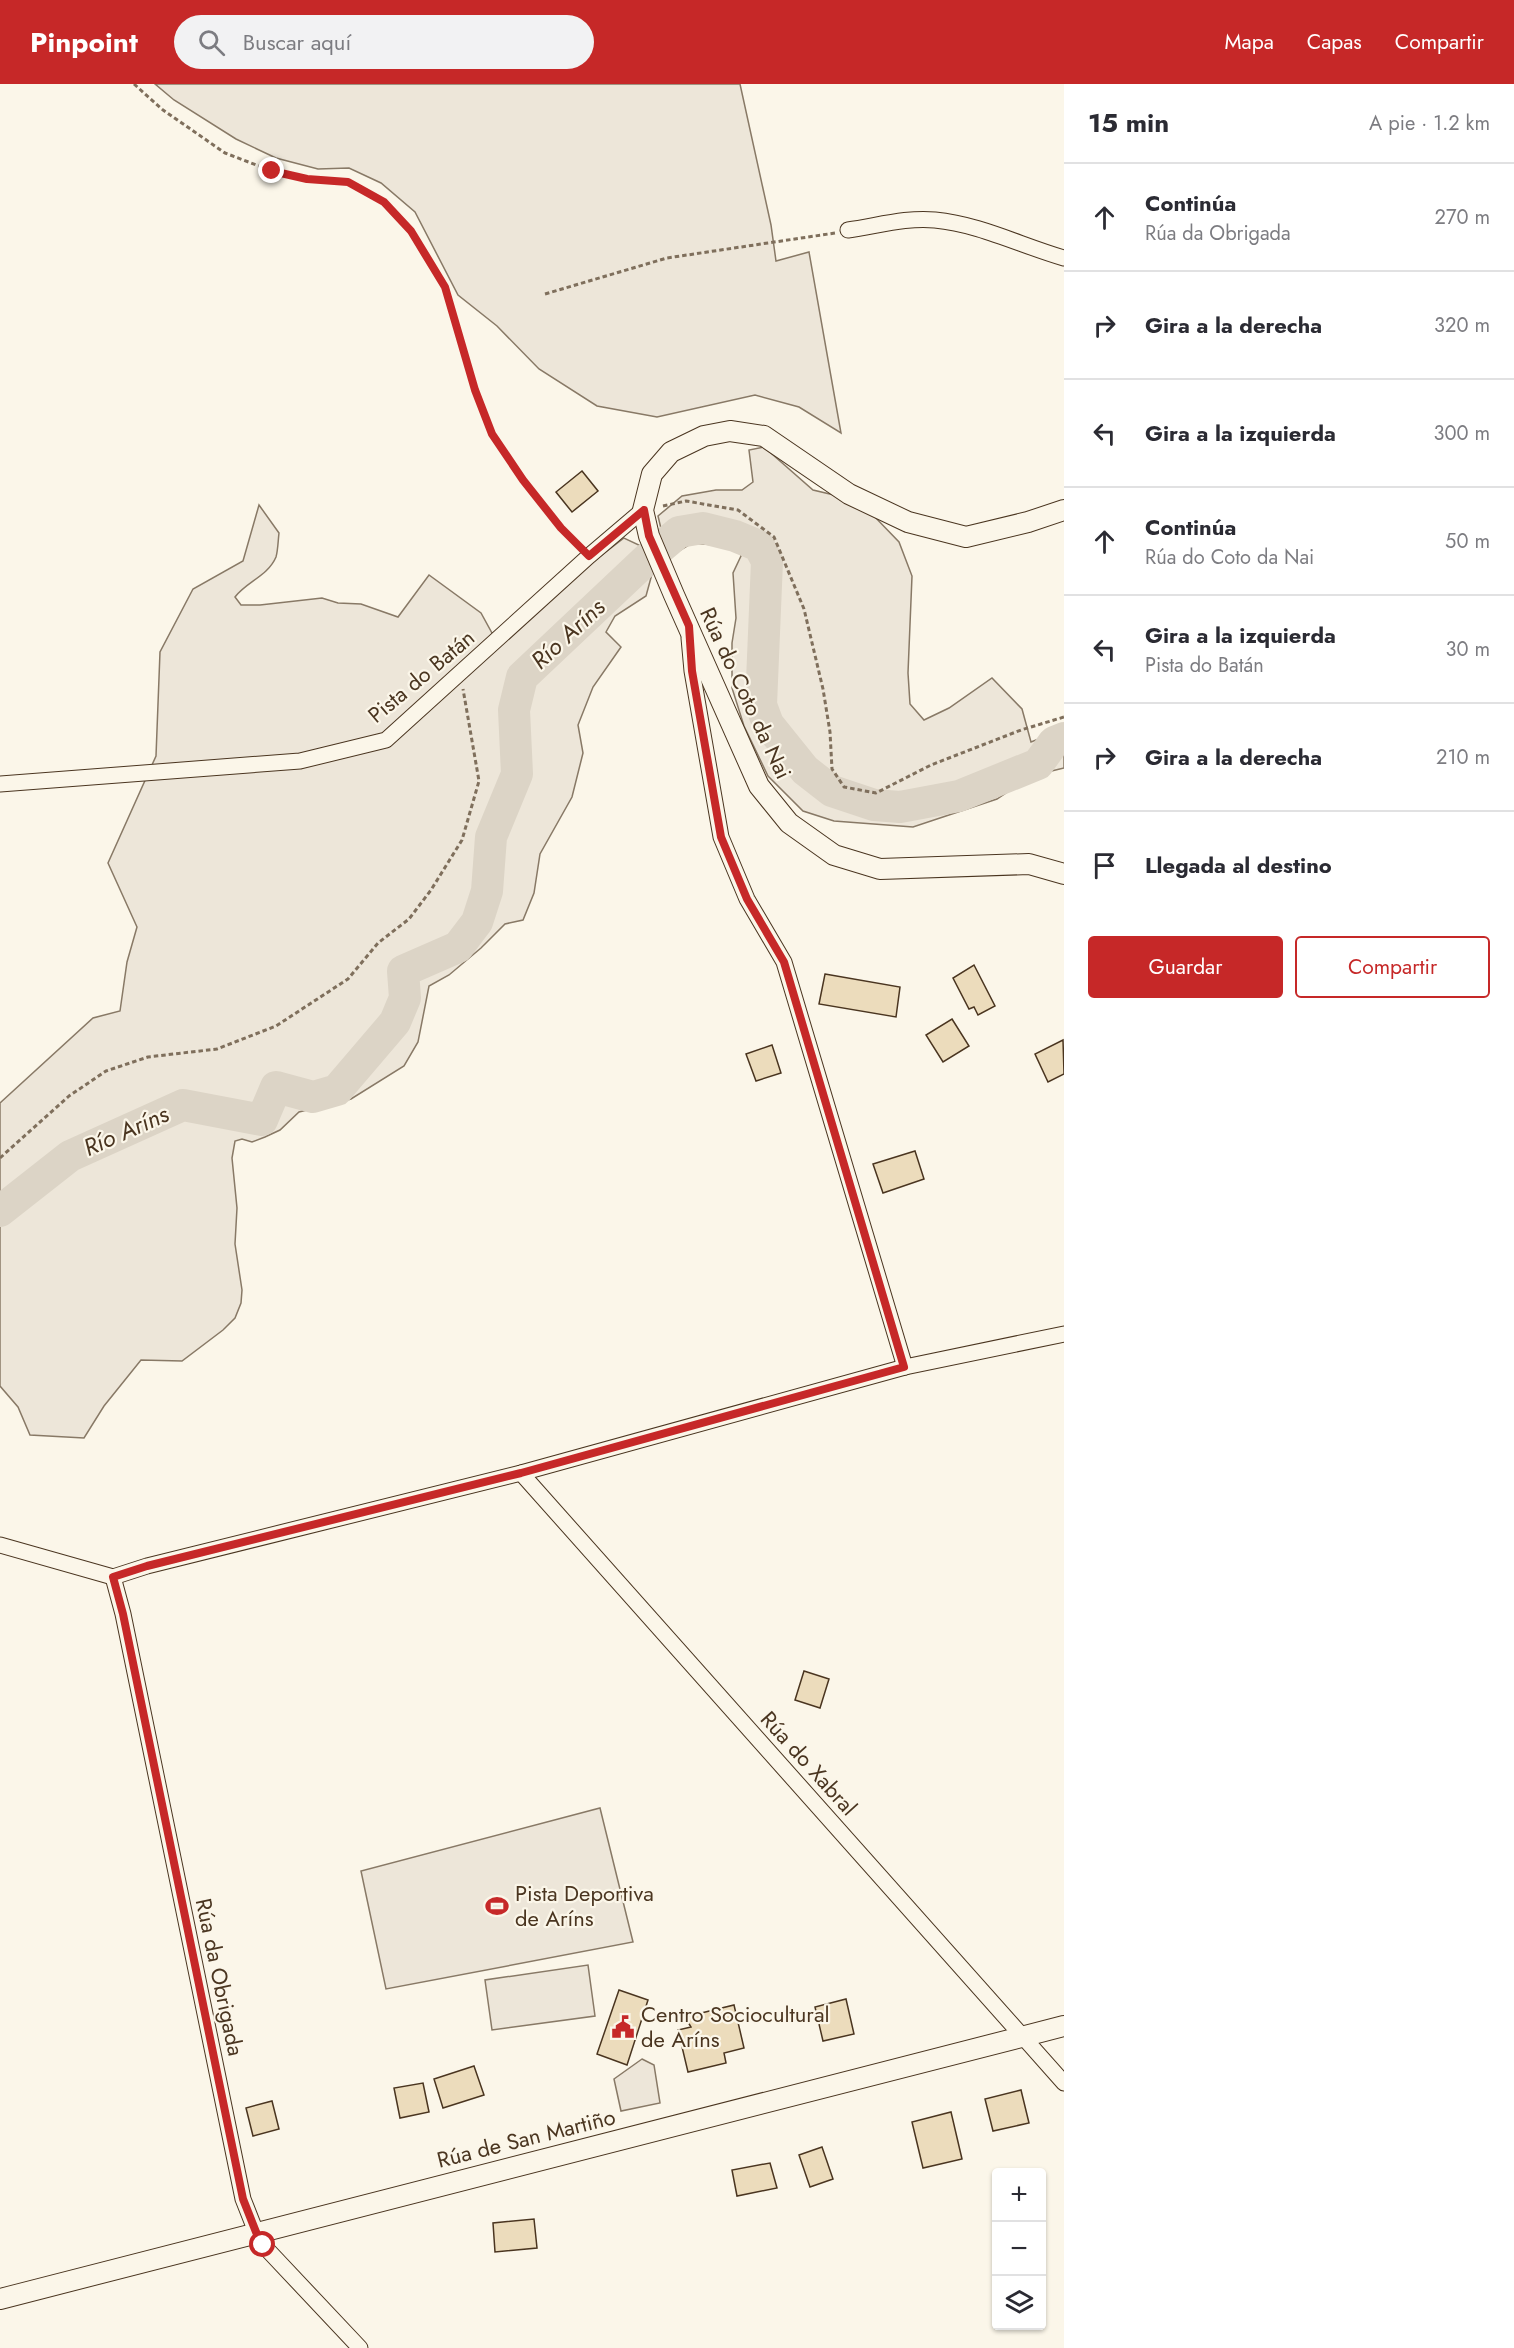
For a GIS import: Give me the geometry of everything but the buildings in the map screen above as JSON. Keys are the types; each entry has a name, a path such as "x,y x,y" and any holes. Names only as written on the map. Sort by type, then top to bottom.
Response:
{"street":[{"path":"848,230 903,221 935,220 966,226 1064,258"},
{"path":"644,510 652,474 671,452 704,436 730,431 764,436 849,494 908,522 966,537 1028,522 1064,510"},
{"name":"Pista do Batán","path":"0,784 300,761 386,740 589,556 644,510"},
{"name":"Rúa do Coto da Nai","path":"644,510 649,536 759,786 789,823 834,855 880,868 1029,864 1064,874"},
{"path":"689,626 692,671 721,837 747,899 784,962 904,1367"},
{"path":"0,1545 113,1577 147,1566 521,1473 904,1367 1064,1334"},
{"name":"Rúa do Xabral","path":"521,1473 1064,2083"},
{"name":"Rúa da Obrigada","path":"113,1577 123,1614 243,2199 263,2245 360,2348"},
{"name":"Rúa de San Martiño","path":"0,2299 1064,2026"}],"path":[{"path":"134,84 163,110 225,153 272,171 307,179 348,182 384,202 411,231 445,287 475,390 492,434 523,480 561,528 589,556"},
{"path":"544,294 667,258 848,230"},
{"path":"644,510 686,501 738,510 774,537 804,609 825,700 832,769 844,787 876,793 941,761 1021,730 1064,717"},
{"path":"0,1158 69,1096 106,1071 148,1057 217,1049 276,1026 348,979 378,943 409,919 431,890 462,840 479,781 461,674"}],"shaded area":[{"path":"155,84 740,84 771,225 776,261 809,252 841,433 799,407 755,395 657,417 597,406 539,369 497,326 458,295 415,212 381,183 349,168 318,169 276,158 236,139 174,100"},
{"path":"764,447 813,490 834,495 873,515 899,542 912,576 908,673 910,704 924,720 949,708 992,678 1022,709 1031,742 1064,729 1064,768 1031,776 997,799 913,827 834,821 803,811 768,776 744,726 732,688 732,643 736,618 733,573 741,556 739,547 692,543 674,554 662,533 658,516 682,496 716,490 742,490 753,482 749,450"},
{"path":"259,505 279,533 277,554 268,569 235,597 241,605 322,598 338,603 361,604 398,617 429,575 481,613 492,633 514,632 594,561 624,538 641,546 652,574 646,596 615,616 606,632 621,647 593,687 578,725 583,753 572,797 540,854 534,893 523,920 505,924 449,975 429,986 418,1042 404,1066 351,1099 299,1112 280,1130 252,1142 242,1139 235,1141 232,1158 237,1208 235,1244 242,1290 241,1303 235,1318 182,1361 141,1360 104,1406 84,1438 30,1435 18,1407 0,1386 0,1103 93,1018 120,1011 127,962 137,927 108,863 156,756 160,652 193,589 243,561"},
{"name":"Pista Deportiva de Aríns","path":"600,1808 633,1942 386,1989 361,1871"},
{"path":"588,1965 595,2016 492,2030 485,1980"},
{"path":"642,2059 654,2065 660,2103 621,2111 614,2079"}],"waterway":[{"name":"Río Aríns","path":"0,1211 70,1156 183,1105 262,1120 276,1087 313,1097 337,1090 395,1022 405,998 403,971 458,947 477,922 487,891 491,837 517,774 514,710 522,677 647,559 679,532 703,528 735,536 759,546 767,561 761,705 768,724 805,770 832,791 874,805 900,807 959,796 1038,764 1054,742 1064,738"}],"place":[{"name":"Pista Deportiva de Aríns","path":"497,1906"},
{"name":"Centro Sociocultural de Aríns","path":"623,2027"}],"route":[{"path":"263,2245 243,2199 123,1614 113,1577 147,1566 521,1473 904,1367 784,962 747,899 721,837 692,671 689,626 649,536 644,510 589,556 561,528 523,480 492,434 475,390 445,287 411,231 384,202 348,182 307,179 272,171"}]}
